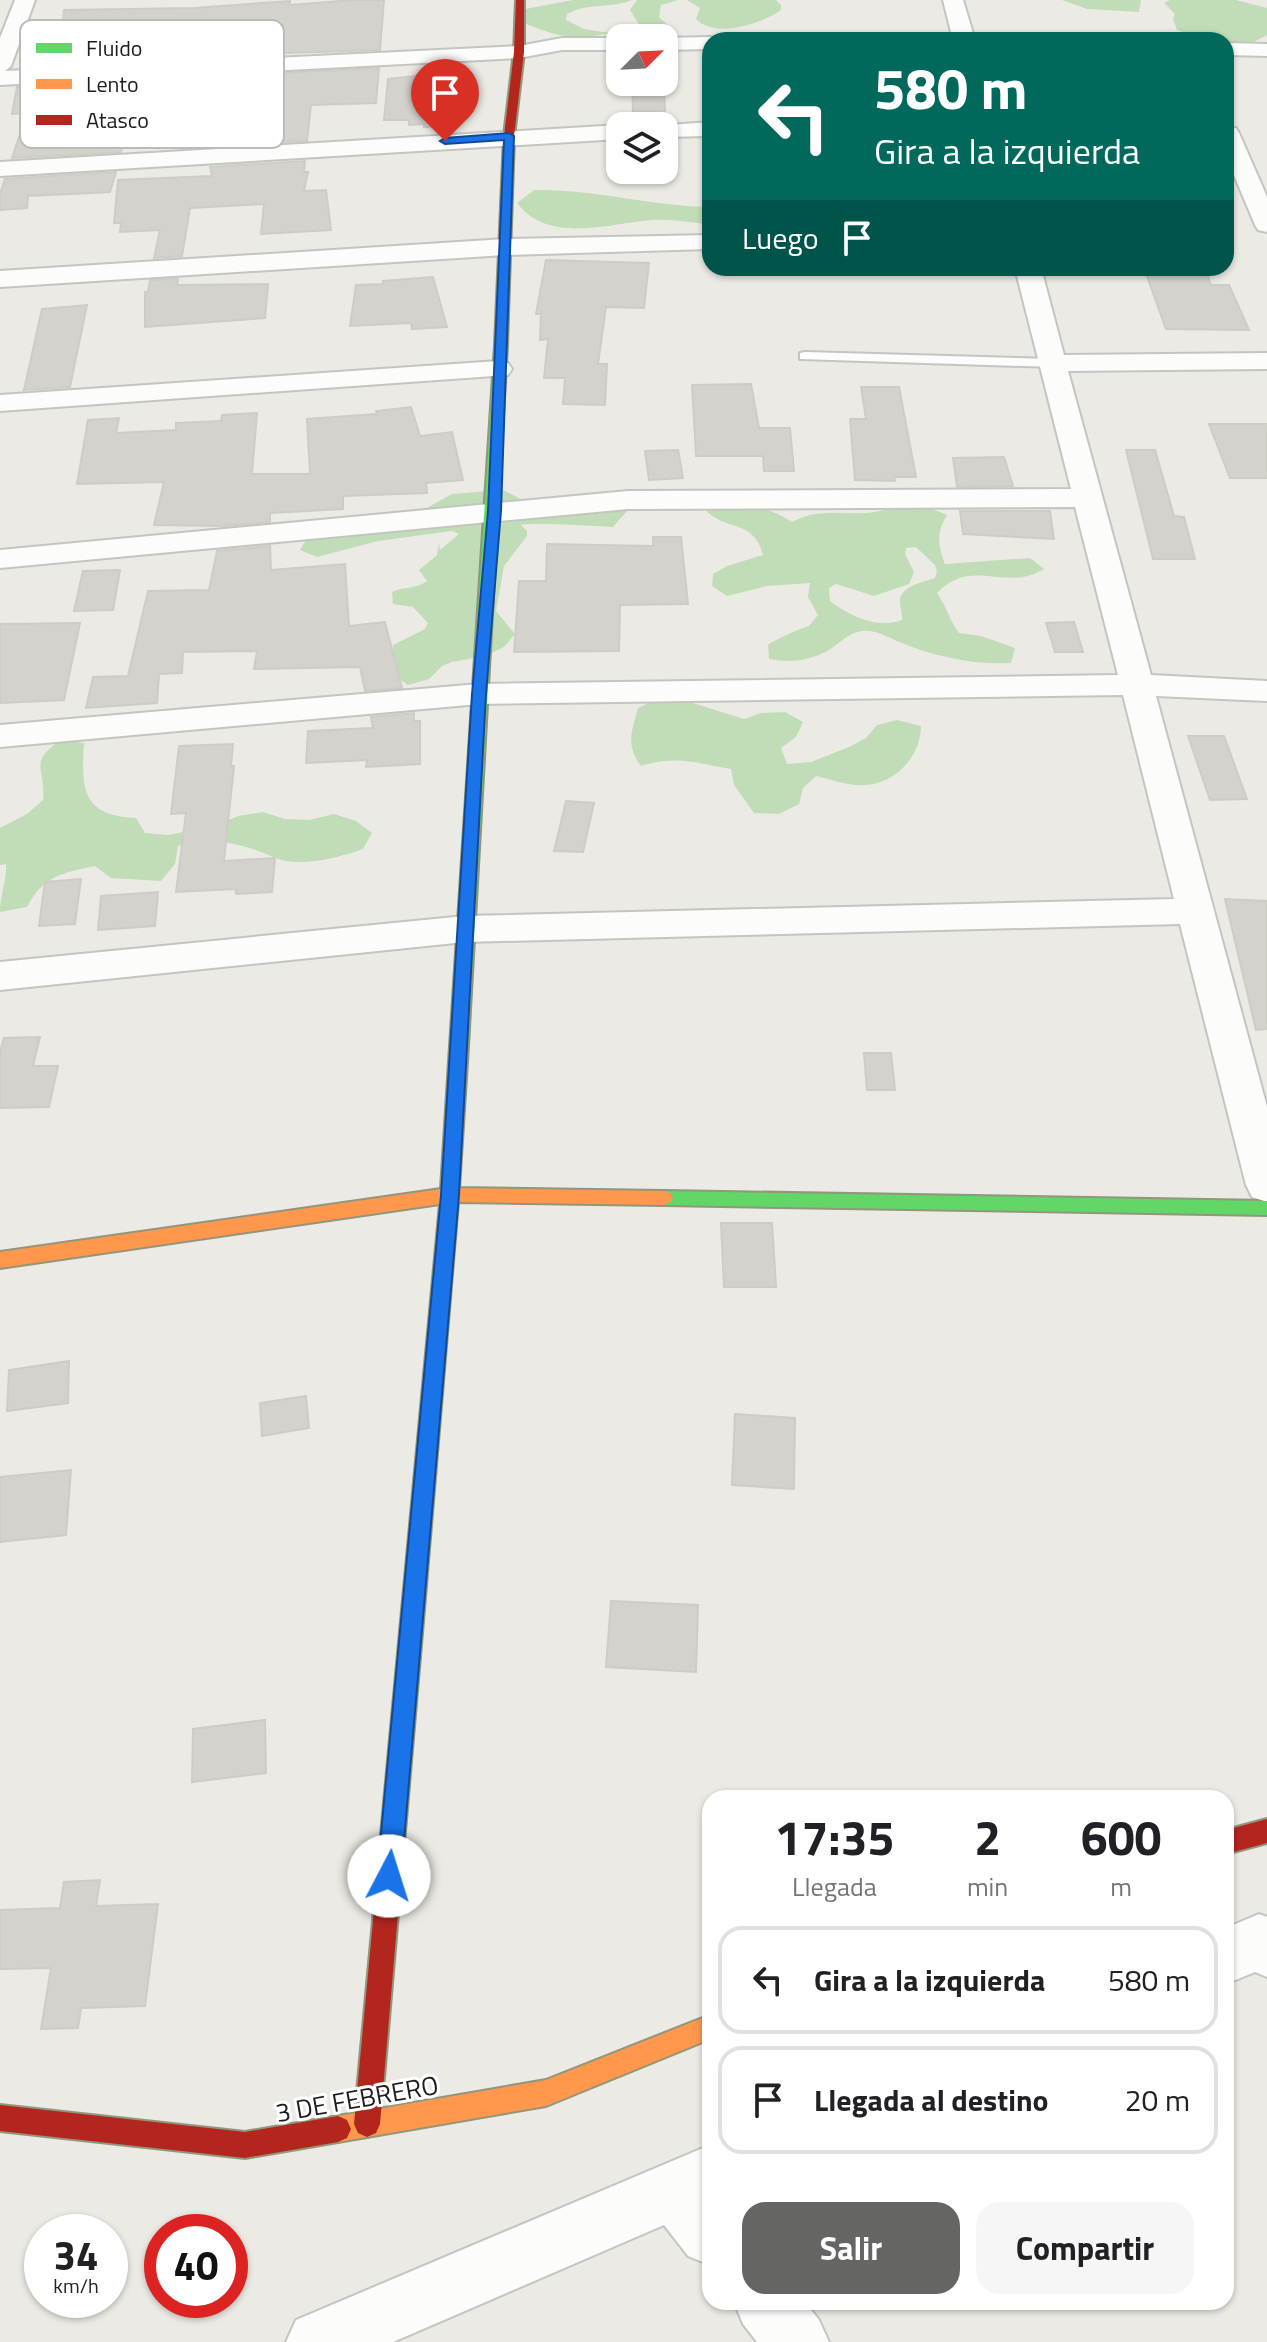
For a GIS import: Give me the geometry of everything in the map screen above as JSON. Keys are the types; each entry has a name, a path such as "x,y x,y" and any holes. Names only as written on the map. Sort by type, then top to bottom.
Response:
{"street":[{"path":"0,66 25,0"},
{"path":"367,2124 450,1195 479,694 494,511 509,136 519,52 520,0"},
{"path":"953,0 962,32"},
{"path":"678,44 702,43"},
{"path":"284,64 519,52 562,44 606,44"},
{"path":"1234,49 1267,50"},
{"path":"0,78 20,77"},
{"path":"678,130 702,129"},
{"path":"0,169 606,133"},
{"path":"1234,133 1254,133"},
{"path":"1234,149 1267,225"},
{"path":"0,279 505,247 702,242"},
{"path":"1030,276 1267,1185"},
{"path":"1053,363 1267,361"},
{"path":"0,403 498,369"},
{"path":"0,559 628,500 1087,498"},
{"path":"0,736 479,694 1137,685 1267,691"},
{"path":"0,976 465,929 1196,911"},
{"path":"0,1260 450,1195 1267,1208"},
{"path":"1234,1840 1267,1831"},
{"path":"1234,1953 1259,1942 1267,1949"},
{"name":"3 DE FEBRERO","path":"0,2118 245,2145 546,2093 702,2030"},
{"path":"318,2342 698,2200"},
{"path":"771,2310 797,2342"}],"lane":[{"path":"805,356 1053,363"}],"green space":[{"path":"573,0 632,0 583,8 567,14 566,20 584,29 606,32 596,36 562,36 541,30 516,20 520,10"},
{"path":"637,0 678,0 661,5 659,17 667,24 639,24 630,10"},
{"path":"687,0 776,0 781,10 751,24 715,28 696,19 700,8"},
{"path":"1062,0 1141,0 1139,12 1087,9"},
{"path":"1170,0 1236,0 1267,8 1267,35 1242,48 1234,46 1234,32 1182,32 1177,30 1173,19 1175,14 1164,3"},
{"path":"534,190 579,192 702,206 702,223 653,220 563,228 530,216 517,203"},
{"path":"503,490 526,502 619,507 627,511 613,527 521,525 527,536 504,566 496,611 515,634 504,647 485,656 452,662 442,666 429,679 408,685 394,675 393,645 425,629 428,623 413,607 393,604 392,592 427,581 419,570 437,555 439,543 440,550 459,534 452,531 378,541 317,557 300,550 308,537 423,510 452,494"},
{"path":"719,500 766,510 792,522 819,514 925,507 947,515 939,539 945,564 1030,558 1044,569 1016,578 963,577 950,582 937,593 959,633 981,636 1015,648 1011,663 984,663 942,656 867,631 852,634 822,654 807,659 769,659 768,645 809,626 818,615 808,597 810,583 767,586 727,596 712,586 713,574 727,566 763,555 753,535 721,521 705,509","holes":["916,547 935,565 935,578 914,585 902,594 902,620 883,623 864,620 830,601 829,588 836,584 874,596 909,584 914,572 905,554 906,548"]},
{"path":"657,699 680,699 744,719 761,713 785,712 803,722 796,737 781,748 787,764 811,762 849,747 866,738 877,725 897,720 921,726 920,737 912,757 888,779 860,785 816,776 803,788 799,804 779,814 754,813 734,785 731,769 676,761 641,766 631,744 634,724 638,708"},
{"path":"61,740 84,743 85,786 95,806 118,816 136,818 145,833 168,835 263,812 285,819 309,820 334,814 356,821 372,833 363,849 308,862 285,861 228,843 191,843 178,846 175,864 161,881 111,878 95,866 47,882 27,907 0,912 6,864 0,865 0,828 27,814 43,800 41,760"}],"building":[{"path":"384,0 380,50 284,53 284,20 63,20 64,10 194,8 290,1 290,5"},
{"path":"379,68 376,103 311,105 307,141 284,142 284,73"},
{"path":"455,72 466,94 469,116 459,117 459,126 424,127 424,124 409,125 409,120 384,120 388,79"},
{"path":"17,87 20,87 20,113 12,114"},
{"path":"632,96 664,96 665,112 633,112"},
{"path":"20,134 20,148 122,148 121,152 12,158"},
{"path":"305,161 304,172 308,172 304,191 326,190 331,230 261,234 264,204 190,208 182,256 154,258 160,230 120,232 121,223 114,223 118,180 212,176 210,167"},
{"path":"116,172 110,192 28,196 27,208 0,210 0,194 5,179"},
{"path":"546,260 649,263 644,308 606,307 598,364 607,364 605,405 563,404 565,378 544,378 548,339 540,340 541,314 536,314"},
{"path":"1147,276 1208,276 1211,285 1229,285 1249,330 1166,329"},
{"path":"433,277 447,327 412,329 411,323 350,326 356,285"},
{"path":"178,279 177,285 268,284 265,318 145,327 145,292 148,292 150,280"},
{"path":"87,305 70,387 24,390 42,309"},
{"path":"751,384 759,428 790,428 794,471 764,471 763,456 696,456 692,385"},
{"path":"861,387 899,387 916,477 894,477 895,481 855,480 850,419 866,419"},
{"path":"411,407 420,436 452,432 463,480 426,483 427,493 343,496 343,509 270,513 270,522 222,526 154,525 164,482 77,484 88,420 119,418 116,433 176,430 176,423 221,421 222,415 257,413 252,474 310,474 307,419 377,414 376,411"},
{"path":"1209,424 1267,424 1267,478 1230,478"},
{"path":"678,450 683,478 649,480 645,451"},
{"path":"1126,450 1155,450 1174,516 1184,517 1195,559 1153,559"},
{"path":"1004,457 1013,486 957,487 953,458"},
{"path":"960,511 1050,511 1054,539 963,534"},
{"path":"653,537 681,537 688,604 620,605 619,651 514,652 519,581 546,581 547,544 653,546"},
{"path":"270,546 271,570 345,564 349,626 385,622 402,688 365,691 360,667 254,669 257,651 183,652 182,673 159,674 157,703 86,708 93,677 128,676 148,591 209,590 217,551"},
{"path":"120,570 113,610 74,611 83,571"},
{"path":"1074,622 1083,652 1055,652 1046,623"},
{"path":"80,623 64,700 0,703 0,624"},
{"path":"414,713 414,721 420,721 420,764 366,767 367,760 306,763 308,731 373,728 371,717"},
{"path":"1188,736 1224,736 1247,799 1210,800"},
{"path":"233,744 231,766 234,766 224,861 275,858 272,892 236,894 236,889 176,892 186,813 171,814 179,746"},
{"path":"566,801 594,803 583,852 554,851"},
{"path":"81,879 75,924 39,926 45,882"},
{"path":"158,892 155,926 98,930 101,896"},
{"path":"1225,899 1267,901 1267,1029 1256,1030"},
{"path":"40,1037 33,1066 58,1066 49,1107 0,1108 0,1052 4,1038"},
{"path":"864,1053 891,1053 895,1090 867,1090"},
{"path":"721,1223 772,1223 776,1287 724,1287"},
{"path":"69,1361 68,1403 7,1411 9,1370"},
{"path":"306,1396 309,1428 262,1436 260,1403"},
{"path":"735,1414 795,1418 794,1489 732,1485"},
{"path":"71,1470 66,1535 0,1542 0,1477"},
{"path":"611,1601 698,1605 696,1672 606,1667"},
{"path":"265,1720 266,1773 192,1782 193,1729"},
{"path":"100,1880 96,1906 158,1904 145,2006 81,2008 78,2028 41,2029 51,1968 0,1969 0,1910 60,1908 64,1882"}],"traffic: fast":[{"path":"459,1046 501,345"},
{"path":"664,1198 1267,1208"}],"traffic: slow":[{"path":"412,1621 450,1195 459,1046"},
{"path":"0,1260 450,1195 664,1198"},
{"path":"338,2129 546,2093 702,2030"}],"traffic: jam":[{"path":"501,345 509,136 519,52 520,0"},
{"path":"367,2124 412,1621"},
{"path":"1234,1840 1267,1831"},
{"path":"0,2118 245,2145 338,2129"}],"route":[{"path":"389,1876 450,1195 479,694 494,511 509,136 445,141"}]}
